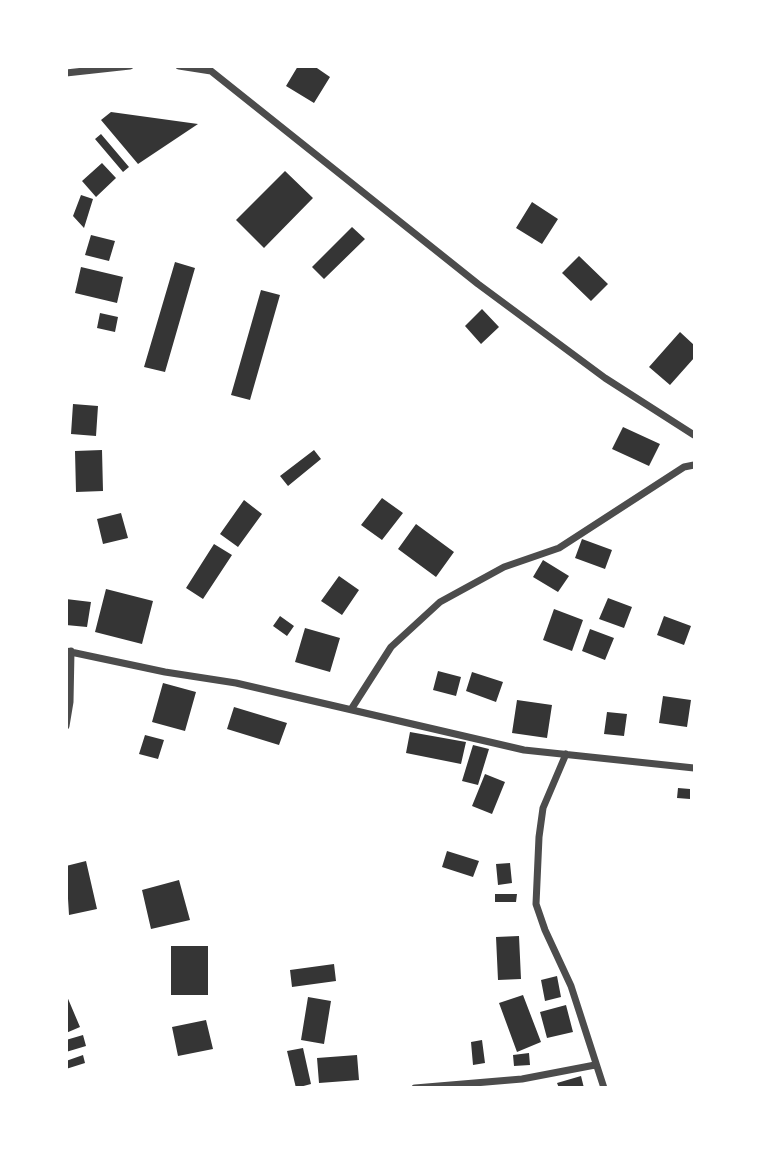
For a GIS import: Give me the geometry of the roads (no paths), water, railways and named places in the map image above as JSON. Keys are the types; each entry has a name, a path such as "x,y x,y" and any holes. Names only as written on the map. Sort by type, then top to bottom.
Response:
{"street":[{"path":"66,73 130,66"},
{"path":"179,66 211,71 478,284 605,378 695,435"},
{"path":"352,708 391,647 440,602 504,568 559,548 684,467 695,464"},
{"path":"66,726 70,702 69,651 352,708 524,750 695,768"},
{"path":"566,754 543,808 536,904 571,986 604,1087"},
{"path":"415,1087 522,1079 596,1065"}]}
